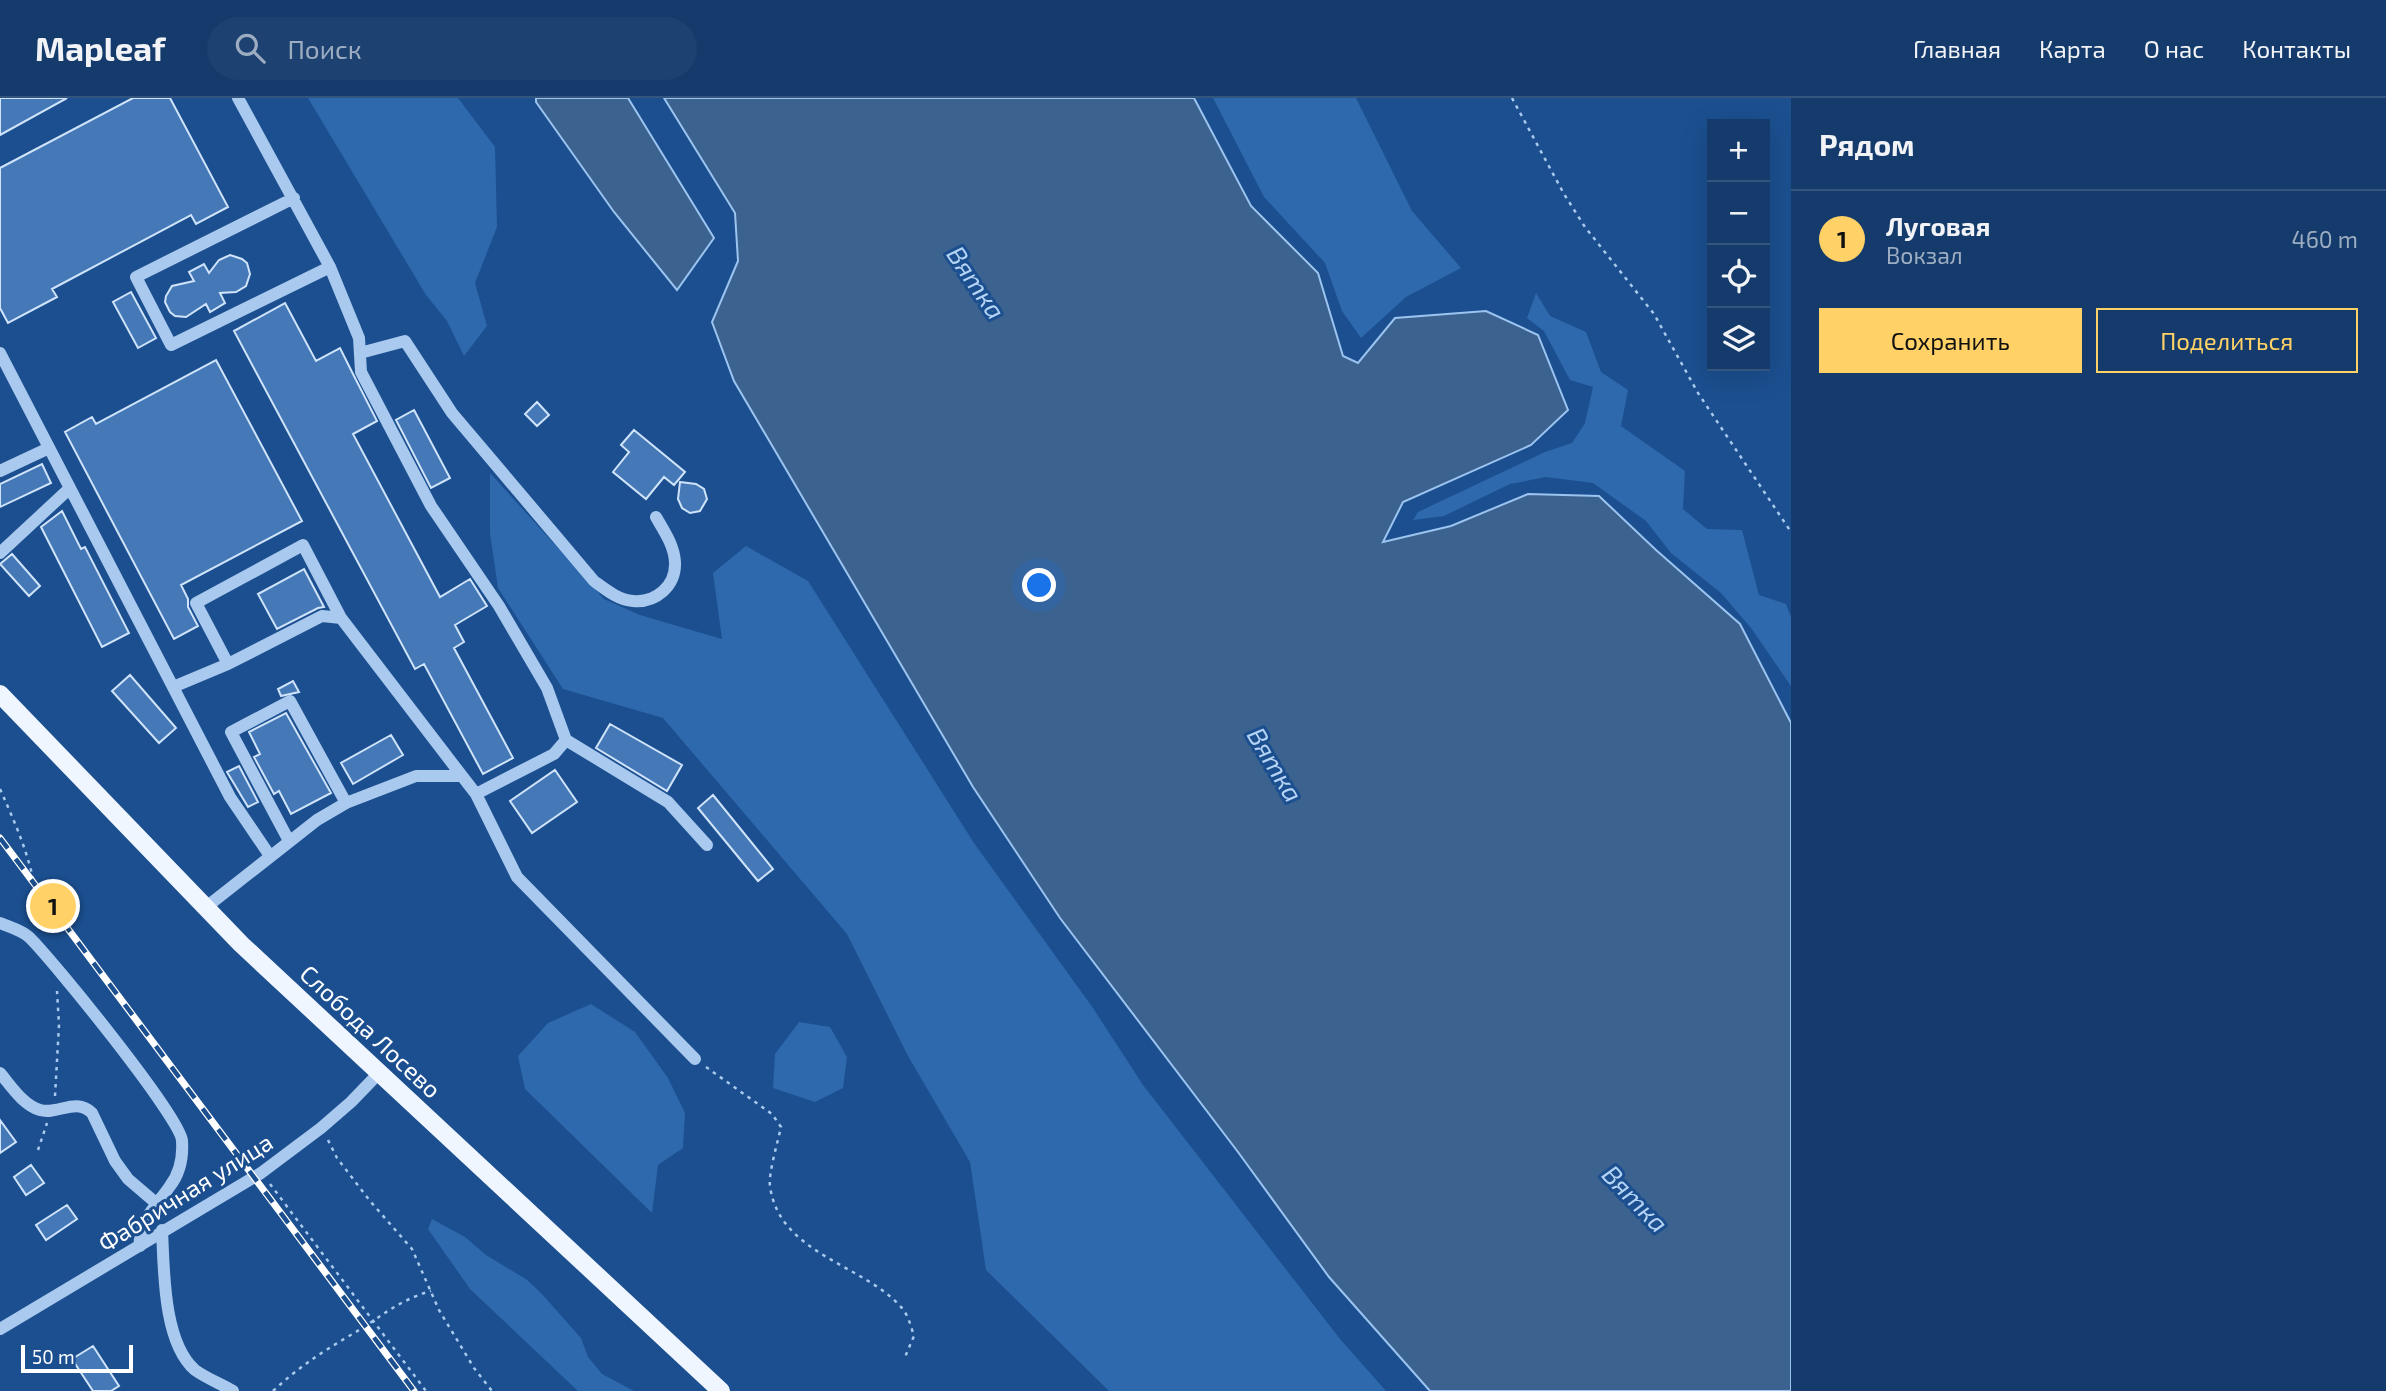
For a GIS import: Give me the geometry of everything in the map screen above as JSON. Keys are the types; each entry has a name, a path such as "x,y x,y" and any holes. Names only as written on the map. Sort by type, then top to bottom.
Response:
{"main road":[{"name":"Слобода Лосево","path":"0,694 205,908 721,1391"}],"street":[{"path":"238,98 330,267 359,338 361,372 431,506 499,606 547,688 566,740 668,802 707,845"},
{"path":"294,198 136,277 170,345 330,267"},
{"path":"360,353 405,341 452,413 594,581 611,594 632,601 655,598 670,584 675,563 670,540 656,517"},
{"path":"0,353 230,797 270,856"},
{"path":"0,471 49,448"},
{"path":"0,553 70,488"},
{"path":"228,664 197,603 303,545 341,618 476,794 517,877 695,1059"},
{"path":"173,687 228,664 322,616 341,618"},
{"path":"289,841 231,732 290,701 346,803"},
{"path":"476,794 554,754 566,740"},
{"path":"205,908 317,820 346,803 416,776 462,776"},
{"path":"2,926 27,934 52,962 124,1054 183,1137 181,1162 172,1184 156,1203 139,1235 140,1246"},
{"path":"0,1073 25,1102 42,1111 72,1105 87,1108 115,1161 128,1179 156,1203"},
{"name":"Фабричная улица","path":"0,1329 261,1173 321,1128 379,1073"},
{"path":"162,1230 165,1289 179,1345 195,1369 233,1391"}],"path":[{"path":"1512,98 1564,194 1586,227 1654,314 1698,393 1791,532"},
{"path":"695,1059 772,1114 781,1128 769,1184 779,1213 798,1238 843,1268 883,1289 904,1309 914,1336 905,1357"},
{"path":"321,1128 337,1158 412,1249 439,1310 474,1368 492,1391"},
{"path":"261,1173 426,1391"},
{"path":"273,1391 314,1356 408,1297 431,1291"}],"shaded area":[{"path":"308,98 458,98 495,147 497,227 475,283 487,326 464,356 447,321 426,295"},
{"path":"1213,98 1356,98 1412,211 1461,268 1406,297 1361,338 1342,311 1325,263 1264,197"},
{"path":"1536,293 1550,316 1586,332 1601,372 1628,390 1621,426 1685,471 1683,509 1707,529 1742,530 1759,595 1786,604 1791,617 1791,686 1751,628 1721,593 1671,553 1646,521 1593,483 1546,477 1510,484 1444,516 1413,520 1418,512 1545,452 1572,443 1585,423 1593,387 1570,380 1544,331 1527,318"},
{"path":"490,473 604,599 640,615 722,639 713,573 746,546 808,581 974,843 1093,1008 1143,1085 1340,1339 1386,1391 1109,1391 986,1270 970,1162 908,1056 847,934 663,718 563,689 498,588 490,533"},
{"path":"591,1004 635,1032 668,1078 685,1113 683,1148 658,1165 652,1213 525,1089 518,1056 548,1023"},
{"path":"799,1022 830,1027 847,1057 843,1088 815,1102 773,1088 775,1054"},
{"path":"432,1219 465,1237 486,1255 526,1279 581,1338 588,1357 602,1374 634,1391 578,1391 470,1289 428,1229"}],"water":[{"path":"536,98 628,98 714,238 677,290 614,212 536,102"},
{"name":"Вятка","path":"664,98 1194,98 1251,206 1318,273 1343,356 1358,363 1395,318 1486,311 1538,335 1568,410 1531,445 1403,502 1383,542 1451,526 1528,494 1599,496 1740,624 1791,723 1791,1391 1430,1391 1329,1277 1238,1152 1060,918 973,787 734,381 712,322 738,261 735,213"}],"building":[{"path":"0,98 67,98 0,135"},
{"path":"133,98 170,98 228,207 196,224 191,215 52,289 57,297 8,323 0,308 0,168"},
{"path":"230,255 247,263 250,274 246,286 236,292 220,293 225,303 210,312 206,304 186,317 175,316 170,312 165,302 172,286 194,281 189,272 204,264 209,273 219,260"},
{"path":"131,292 156,338 138,348 113,302"},
{"path":"285,303 316,361 340,348 377,421 353,434 440,597 470,579 487,606 455,625 464,642 454,648 513,758 483,774 424,664 415,669 234,331"},
{"path":"216,360 302,521 181,585 198,626 174,639 65,432 92,417 96,424"},
{"path":"537,402 549,415 537,426 525,414"},
{"path":"414,410 450,478 431,488 396,420"},
{"path":"634,430 685,472 674,485 664,477 646,499 613,472 629,452 621,445"},
{"path":"42,464 51,483 0,507 0,484"},
{"path":"680,482 696,484 704,489 707,499 700,511 690,513 682,508 678,499"},
{"path":"62,511 81,549 85,547 129,633 102,647 41,527"},
{"path":"12,554 40,586 29,596 0,564"},
{"path":"304,569 324,607 277,629 258,594"},
{"path":"130,675 176,728 159,743 112,691"},
{"path":"293,681 299,692 281,696 278,689"},
{"path":"286,713 331,793 291,814 279,791 274,794 254,757 260,754 249,732"},
{"path":"610,724 682,765 667,791 596,748"},
{"path":"391,735 403,755 353,784 341,763"},
{"path":"239,766 258,802 248,807 227,772"},
{"path":"555,770 577,802 532,833 510,801"},
{"path":"713,795 773,869 758,881 698,808"},
{"path":"0,1120 16,1142 0,1153"},
{"path":"31,1165 44,1183 26,1195 14,1177"},
{"path":"67,1205 77,1219 46,1240 36,1225"},
{"path":"93,1346 119,1386 111,1391 93,1391 72,1359"}],"railway":[{"path":"0,838 414,1391"}],"place":[{"name":"Луговая","path":"53,906"}]}
